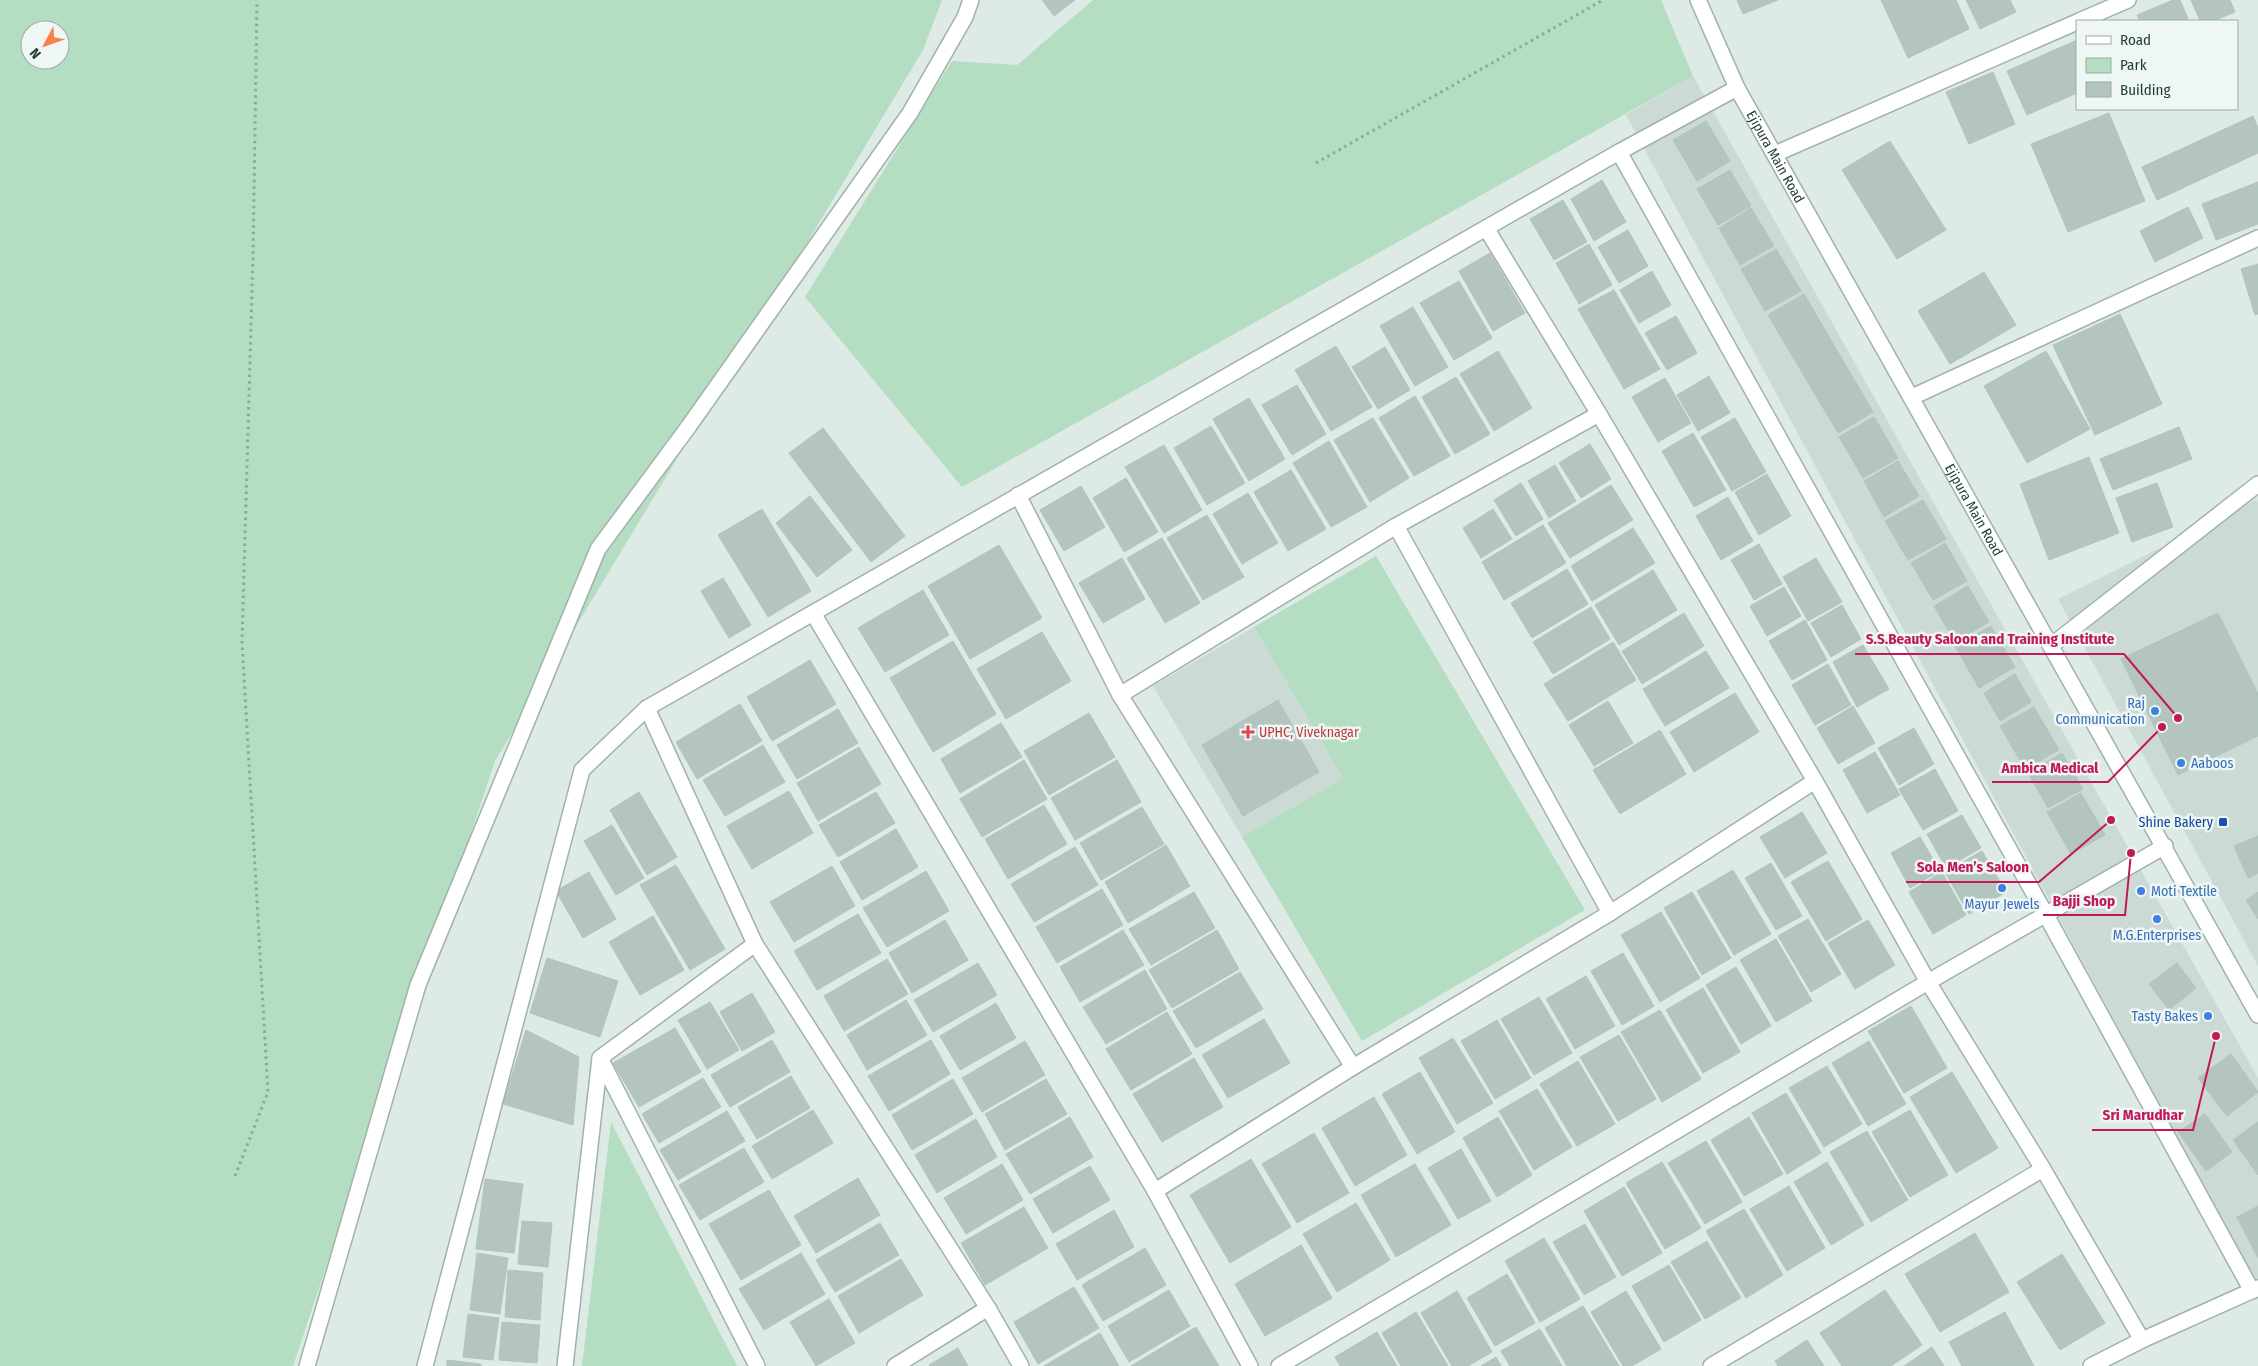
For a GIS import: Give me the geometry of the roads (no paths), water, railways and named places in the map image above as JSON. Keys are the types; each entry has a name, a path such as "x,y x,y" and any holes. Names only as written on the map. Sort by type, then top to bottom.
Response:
{"street":[{"path":"307,1366 418,985 598,549 694,418 910,113 965,17 971,0"},
{"name":"Ejipura Main Road","path":"1698,0 1737,88 2165,846 2258,1015"},
{"path":"2083,20 2128,0"},
{"path":"1775,154 2076,23"},
{"path":"425,1366 582,770 646,708 1619,152 1737,88"},
{"path":"1619,152 2255,1289 2142,1340 2092,1366"},
{"path":"1486,228 1599,414 1815,781 1928,982 2043,1168 2142,1340"},
{"path":"1912,397 2258,238"},
{"path":"1120,695 1396,526 1599,414"},
{"path":"2052,645 2258,484"},
{"path":"1018,495 1120,695 1353,1067"},
{"path":"1396,526 1610,914"},
{"path":"813,613 1155,1191 1250,1366"},
{"path":"646,708 755,944 988,1308 1021,1366"},
{"path":"1155,1191 1353,1067 1610,914 1815,781"},
{"path":"1279,1366 1928,982 2165,846"},
{"path":"566,1366 600,1058 755,944"},
{"path":"600,1058 757,1366"},
{"path":"1711,1366 2043,1168"},
{"path":"895,1366 988,1308"}],"place":[{"name":"Raj Communication","path":"2155,711"},
{"name":"S.S.Beauty Saloon and Training Institute","path":"2178,718"},
{"name":"Ambica Medical","path":"2162,727"},
{"name":"UPHC, Viveknagar","path":"1248,732"},
{"name":"Aaboos","path":"2181,763"},
{"name":"Sola Men’s Saloon","path":"2111,820"},
{"name":"Shine Bakery","path":"2223,822"},
{"name":"Bajji Shop","path":"2131,853"},
{"name":"Mayur Jewels","path":"2002,888"},
{"name":"Moti Textile","path":"2141,891"},
{"name":"M.G.Enterprises","path":"2157,919"},
{"name":"Tasty Bakes","path":"2208,1016"},
{"name":"Sri Marudhar","path":"2216,1036"}]}
